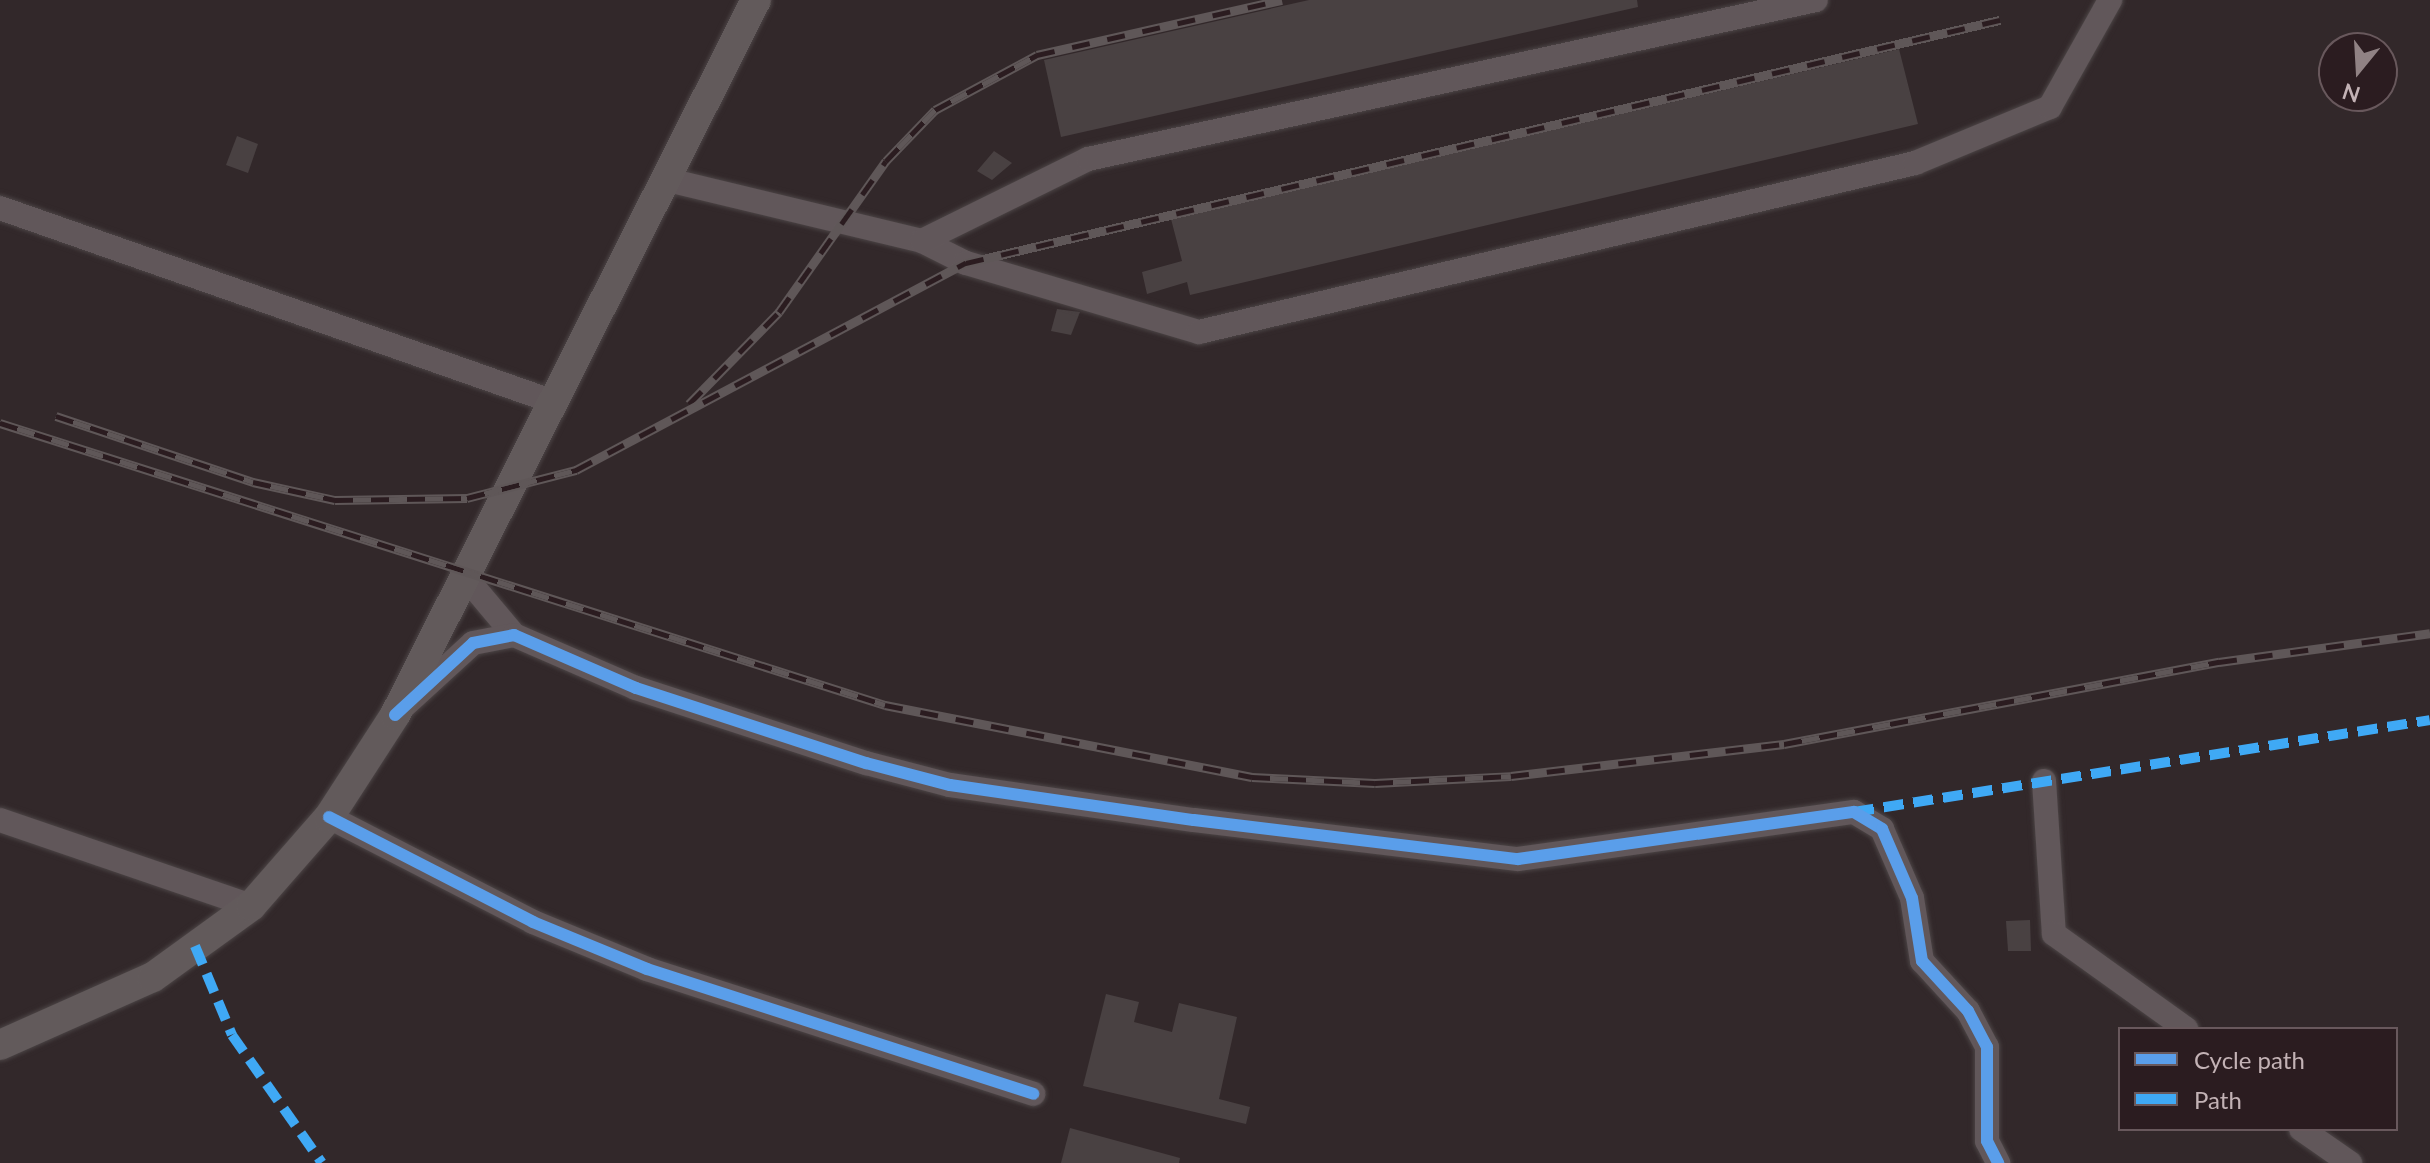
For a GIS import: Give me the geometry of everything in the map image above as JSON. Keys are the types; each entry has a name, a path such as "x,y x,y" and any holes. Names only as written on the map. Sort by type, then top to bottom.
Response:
{"main road":[{"path":"0,1045 153,977 251,906 329,817 395,715 462,573 756,0"}],"street":[{"path":"922,241 1088,159 1816,0"},
{"path":"664,179 922,241 966,263 1199,332 1915,163 2050,107 2110,0"},
{"path":"0,208 551,401"},
{"path":"462,573 514,635 636,688 866,763 950,785 1194,820 1518,859 1854,812 1871,818 1912,898 1922,961 1968,1011 1987,1047 1987,1141 1998,1163"},
{"path":"395,715 473,643 514,635"},
{"path":"2044,781 2054,934 2183,1027"},
{"path":"329,817 533,922 647,969 1033,1094"},
{"path":"0,820 251,906"},
{"path":"2304,1131 2350,1163"}],"building":[{"path":"1309,0 1637,0 1638,7 1061,137 1044,60"},
{"path":"1899,49 1918,124 1190,295 1187,282 1147,294 1142,272 1182,261 1171,219"},
{"path":"237,136 258,144 248,173 226,165"},
{"path":"994,151 1012,163 992,180 977,171"},
{"path":"1057,309 1080,312 1071,335 1051,331"},
{"path":"2030,920 2031,951 2008,951 2006,921"},
{"path":"1106,994 1139,1002 1134,1022 1172,1032 1179,1003 1237,1017 1219,1099 1250,1107 1246,1124 1083,1086"},
{"path":"1070,1128 1180,1158 1179,1163 1061,1163"}],"railway":[{"path":"689,404 779,312 886,161 935,110 1037,55 1282,0"},
{"path":"56,416 253,482 335,500 467,498 576,470 966,263 2000,20"},
{"path":"0,423 885,705 1252,777 1375,783 1511,776 1784,744 2219,662 2430,633"}],"marked path":[{"path":"1854,812 2430,720"},
{"path":"195,946 232,1035 322,1163"}],"cycle path":[{"path":"395,715 473,643 514,635 636,688 866,763 950,785 1194,820 1518,859 1854,812 1882,829 1912,898 1922,961 1968,1011 1987,1047 1987,1141 1998,1163"},
{"path":"329,817 533,922 647,969 1033,1094"}]}
